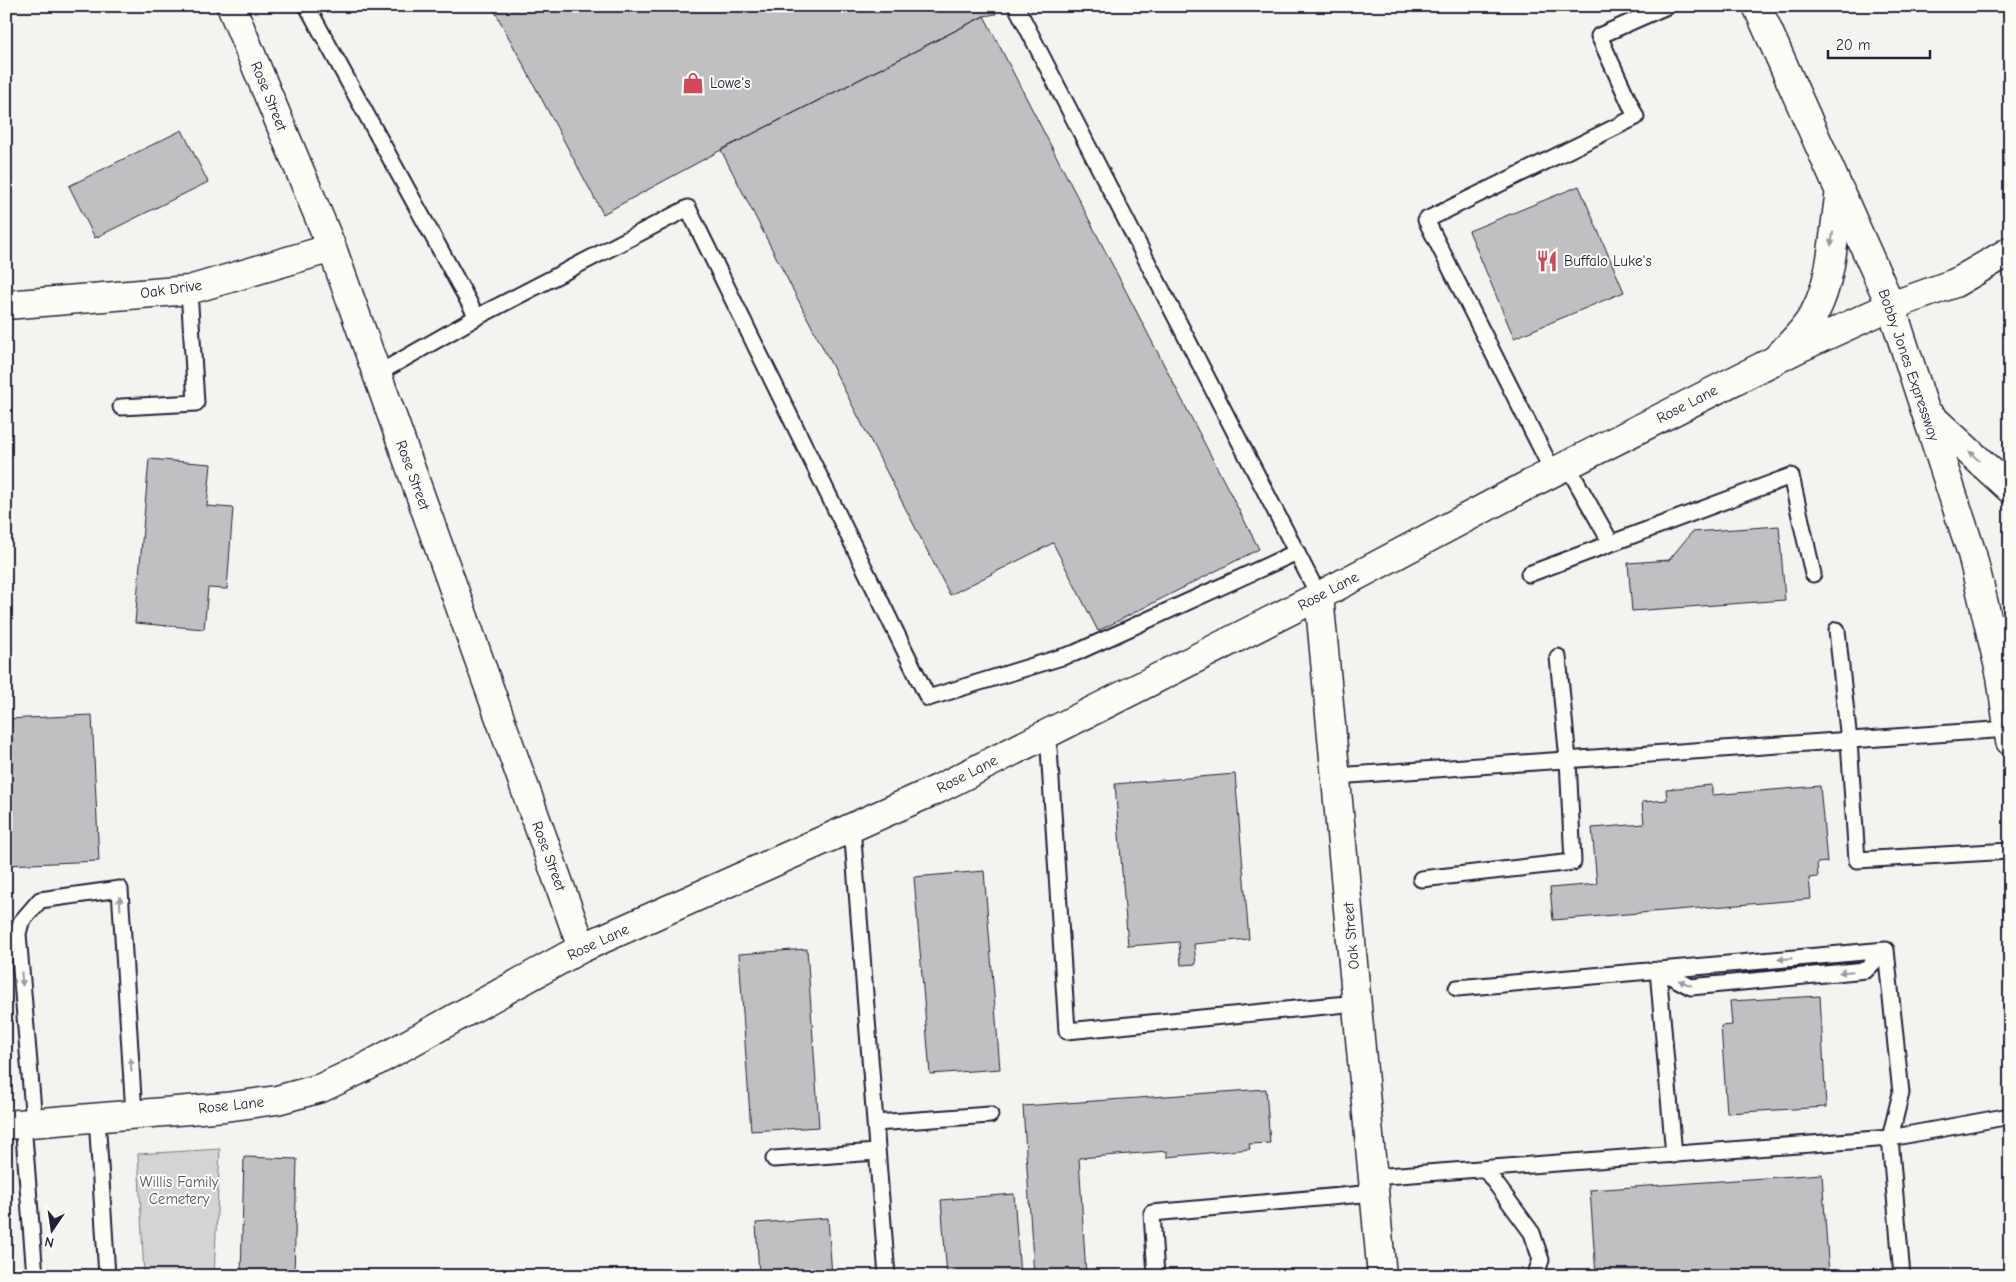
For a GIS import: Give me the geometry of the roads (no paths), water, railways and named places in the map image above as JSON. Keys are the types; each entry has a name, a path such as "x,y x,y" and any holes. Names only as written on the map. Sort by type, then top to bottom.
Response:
{"street":[{"name":"Rose Street","path":"231,6 332,248 582,948"},
{"name":"Bobby Jones Expressway","path":"1757,6 1891,306 1972,554 2001,676 2009,735"},
{"path":"1774,360 1803,331 1817,309 1827,276 1840,191"},
{"name":"Oak Drive","path":"6,305 189,290 332,248"},
{"name":"Rose Lane","path":"21,1123 225,1107 268,1101 321,1088 368,1066 582,948 938,789 1320,596 1560,469 1774,360 1891,306 1955,283 2010,251"},
{"path":"1925,411 2010,488"},
{"name":"Oak Street","path":"1320,596 1382,1276"},
{"path":"2001,676 2010,648"}],"lane":[{"path":"307,6 476,317"},
{"path":"1016,6 1320,596"},
{"path":"1611,543 1560,469 1426,220 1636,117 1599,36 1667,6"},
{"path":"377,374 476,317 688,208 928,698 1075,653 1297,552"},
{"path":"121,408 196,403 189,290"},
{"path":"1529,574 1791,476 1813,574"},
{"path":"1837,630 1849,741 1857,860 2010,851"},
{"path":"1421,879 1573,862 1568,760 1558,657"},
{"path":"1048,733 1067,1031 1357,1003"},
{"path":"1336,776 1849,741 2009,735"},
{"path":"852,828 887,1276"},
{"path":"35,1276 21,1123 18,934 21,922 40,900 120,889 134,1114"},
{"path":"1457,988 1886,950 1901,1093 1890,1138 1902,1276"},
{"path":"1658,970 1674,1155"},
{"path":"875,1123 990,1115"},
{"path":"1156,1276 1152,1214 1486,1169 1890,1138 2010,1116"},
{"path":"97,1117 108,1276"},
{"path":"774,1159 877,1152"},
{"path":"1486,1169 1532,1233 1541,1260 1535,1276"}],"place":[{"name":"Lowe's","path":"693,83"},
{"name":"Buffalo Luke's","path":"1547,261"}],"park label":[{"name":"Willis Family Cemetery","path":"179,1190"}]}
